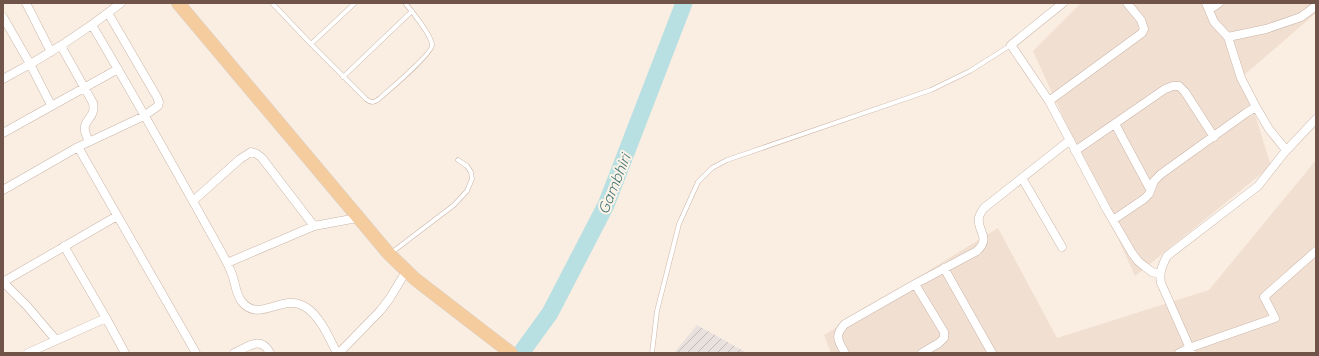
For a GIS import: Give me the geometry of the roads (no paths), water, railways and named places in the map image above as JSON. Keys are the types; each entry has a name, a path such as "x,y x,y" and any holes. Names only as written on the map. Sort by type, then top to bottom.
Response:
{"main road":[{"path":"178,3 386,251 415,279 511,353"},
{"path":"386,251 385,259 402,278 497,353"}],"street":[{"path":"26,3 51,52"},
{"path":"3,79 61,46 108,14 121,3"},
{"path":"1063,3 1011,45 1049,101 1113,220 1138,261 1149,270 1160,274"},
{"path":"1049,101 1142,33 1144,29 1141,20 1127,3"},
{"path":"1219,3 1208,7 1214,22 1228,37 1241,78 1256,107 1269,129 1286,150"},
{"path":"1228,37 1266,29 1301,17 1316,6"},
{"path":"3,190 89,141 144,116 158,106 159,102 157,96 108,14"},
{"path":"3,17 51,105"},
{"path":"92,25 193,201 227,263 239,296 247,306 255,310 263,310 289,302 305,307 312,312 338,353 380,311 402,278"},
{"path":"61,46 94,103 93,113 84,128 89,141"},
{"path":"3,133 118,69"},
{"path":"1076,151 1165,89 1173,86 1179,86 1185,92 1214,137"},
{"path":"1113,220 1144,199 1154,181 1161,174 1214,137 1246,112 1256,107"},
{"path":"1190,350 1161,283 1161,268 1168,256 1258,186 1286,150 1316,119"},
{"path":"1114,124 1150,189"},
{"path":"845,353 839,343 838,336 840,329 845,324 981,247 984,242 978,219 984,208 1070,140"},
{"path":"78,147 196,353"},
{"path":"193,201 240,159 251,152 262,158 314,226"},
{"path":"1022,178 1062,248"},
{"path":"56,340 27,306 3,282 117,216"},
{"path":"227,263 314,226 357,218"},
{"path":"64,246 125,353"},
{"path":"1179,353 1274,318 1264,297 1315,254"},
{"path":"944,268 992,353"},
{"path":"915,284 944,332 944,338 922,353"},
{"path":"28,353 106,318"},
{"path":"234,353 259,343 266,346 270,353"}],"lane":[{"path":"272,3 310,44 370,102 380,98 429,53 432,44 412,11 405,3"},
{"path":"310,44 355,3"},
{"path":"343,77 412,11"},
{"path":"652,353 657,311 678,224 698,182 712,168 727,160 931,90 970,71 1011,45"},
{"path":"386,251 454,205 467,191 472,179 471,172 467,166 458,160"}],"waterway":[{"name":"Gambhiri","path":"521,353 550,313 606,205 684,3"}]}
